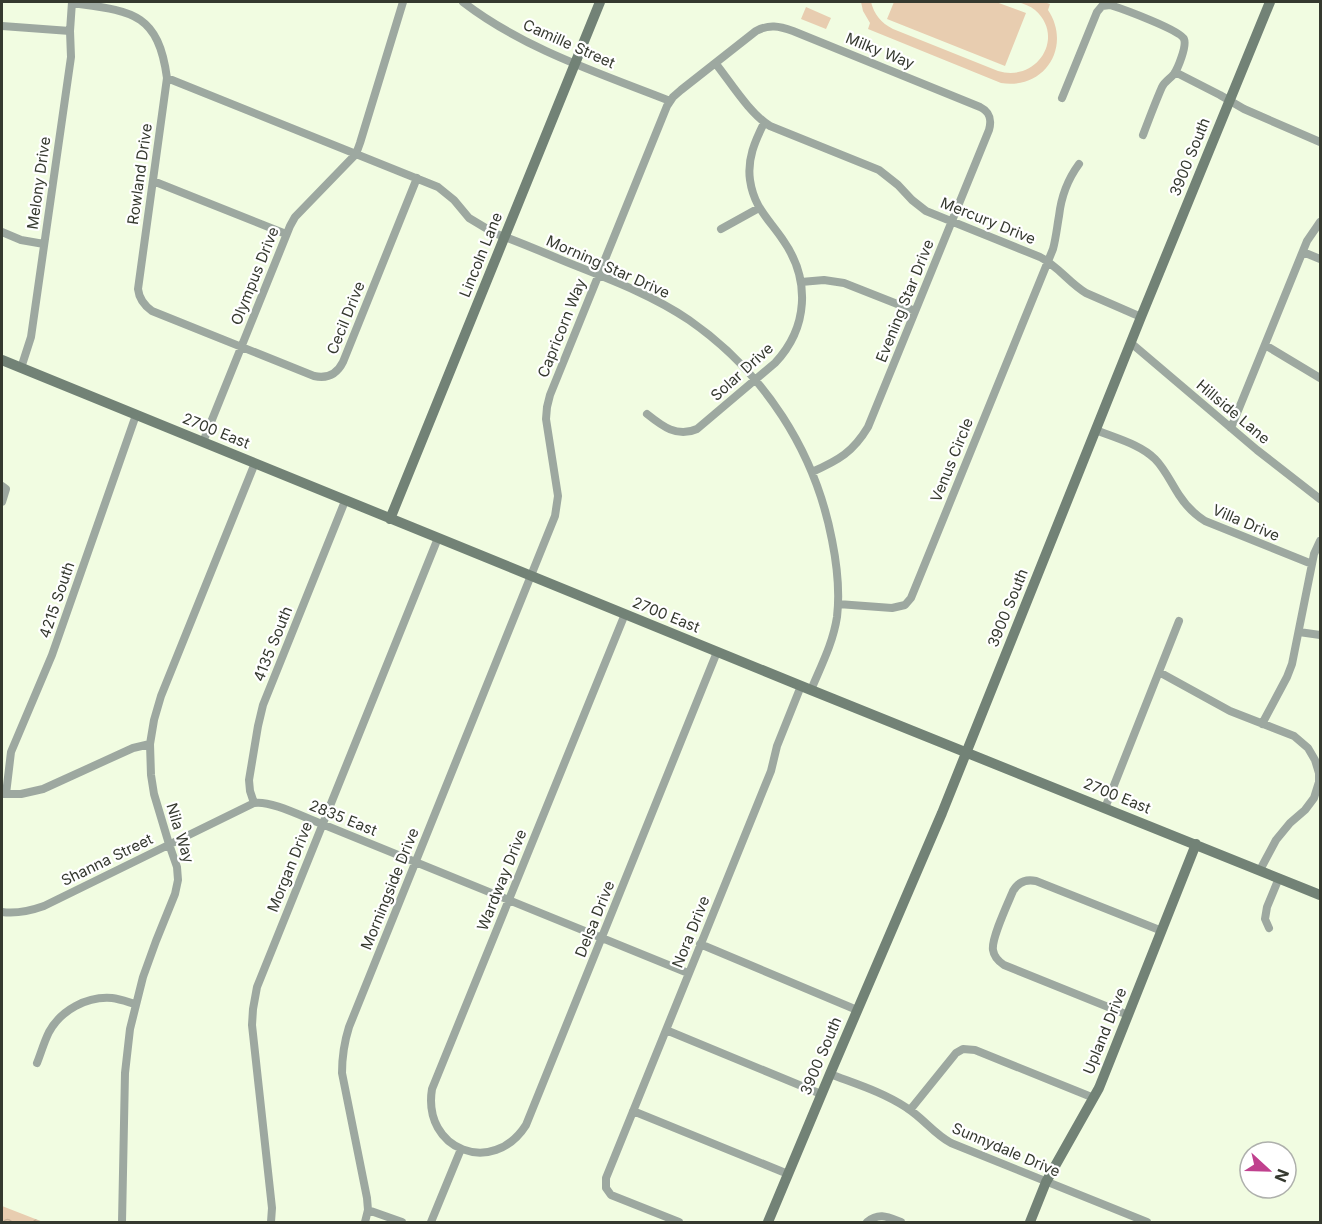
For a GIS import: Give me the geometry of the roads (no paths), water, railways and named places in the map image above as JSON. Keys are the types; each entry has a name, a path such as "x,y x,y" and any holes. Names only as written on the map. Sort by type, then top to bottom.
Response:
{"street":[{"name":"Melony Drive","path":"21,368 31,337 44,244 70,57 72,2"},
{"name":"Rowland Drive","path":"72,2 124,11 142,21 156,36 163,56 167,78 138,282 139,295 152,311 241,347"},
{"name":"Olympus Drive","path":"203,442 286,234 295,217 356,154 403,2"},
{"name":"Camille Street","path":"463,2 491,22 537,48 670,101"},
{"name":"Lincoln Lane","path":"390,519 600,2"},
{"name":"3900 South","path":"768,1222 942,813 1270,2"},
{"path":"1062,98 1097,12 1105,5 1116,7 1181,34 1186,43 1175,72 1163,84 1143,135"},
{"path":"2,26 70,31"},
{"name":"Milky Way","path":"756,31 773,26 793,31 980,106 990,116"},
{"name":"Capricorn Way","path":"531,576 558,503 547,424 548,401 665,110 681,90 756,31"},
{"name":"Mercury Drive","path":"716,63 764,123 879,171 920,206 934,214 1047,261 1079,289 1141,317"},
{"path":"1175,72 1244,109 1320,142"},
{"name":"Morning Star Drive","path":"167,78 417,178 444,191 474,222 494,233 646,296 689,320 732,355 755,380 794,434 812,472 827,516 837,577 837,616 832,639 806,688"},
{"name":"Evening Star Drive","path":"812,472 842,458 864,435 872,419 989,130 990,116"},
{"name":"Solar Drive","path":"647,414 672,430 682,432 700,427 780,357 794,335 801,310 801,282 794,258 759,208 751,186 752,149 764,123"},
{"name":"Venus Circle","path":"837,604 892,608 904,605 911,598 1055,242 1059,214 1069,181 1079,164"},
{"name":"Cecil Drive","path":"241,347 318,377 330,376 339,369 344,362 417,178"},
{"path":"153,181 286,234"},
{"path":"720,229 759,208"},
{"path":"1231,429 1303,252 1311,234 1320,222"},
{"path":"2,232 21,240 44,244"},
{"path":"1303,252 1320,259"},
{"path":"801,282 824,280 844,283 915,311"},
{"name":"Hillside Lane","path":"1131,343 1231,429 1320,499"},
{"path":"1265,345 1320,378"},
{"name":"2700 East","path":"2,360 1320,895"},
{"name":"4215 South","path":"4,794 11,752 52,655 136,415"},
{"name":"Villa Drive","path":"1096,430 1137,447 1154,458 1184,502 1205,521 1312,564"},
{"name":"Nila Way","path":"122,1222 125,1073 128,1045 135,1004 178,885 178,871 152,784 150,744 154,720 158,704 255,464"},
{"path":"2,502 4,487"},
{"name":"4135 South","path":"254,803 249,780 261,712 345,501"},
{"name":"Morgan Drive","path":"271,1222 272,1208 252,1025 259,980 438,538"},
{"path":"1262,724 1292,664 1314,554 1320,541"},
{"name":"Morningside Drive","path":"365,1222 368,1198 343,1081 343,1050 349,1028 531,576"},
{"name":"Wardway Drive","path":"461,1149 445,1137 437,1126 432,1112 432,1089 625,614"},
{"path":"1105,808 1179,621"},
{"path":"1299,632 1320,635"},
{"name":"Delsa Drive","path":"461,1149 480,1153 506,1146 522,1131 529,1119 717,652"},
{"path":"1160,672 1230,711 1294,736 1308,748 1315,760 1319,782 1314,798 1276,840 1260,870"},
{"name":"Nora Drive","path":"679,1222 614,1197 606,1188 607,1175 771,771 777,746 806,688"},
{"path":"4,794 21,794 43,789 132,748 150,744"},
{"name":"2835 East","path":"254,803 267,803 322,824 688,974"},
{"name":"Shanna Street","path":"2,912 27,912 44,906 254,803"},
{"name":"Upland Drive","path":"1030,1222 1046,1182 1094,1098 1196,844"},
{"path":"1269,928 1265,919 1267,908 1279,878"},
{"path":"1128,1015 998,960 994,953 994,940 1013,891 1023,882 1036,881 1162,931"},
{"path":"700,944 857,1010"},
{"path":"37,1063 50,1031 60,1017 74,1007 89,1000 105,998 135,1004"},
{"path":"666,1030 821,1094"},
{"path":"910,1110 956,1053 970,1049 1094,1098"},
{"name":"Sunnydale Drive","path":"830,1074 896,1101 951,1143 1130,1219 1147,1222"},
{"path":"633,1111 788,1174"},
{"path":"431,1222 461,1149"},
{"path":"368,1210 402,1222"},
{"path":"870,1220 881,1216 901,1222"}]}
